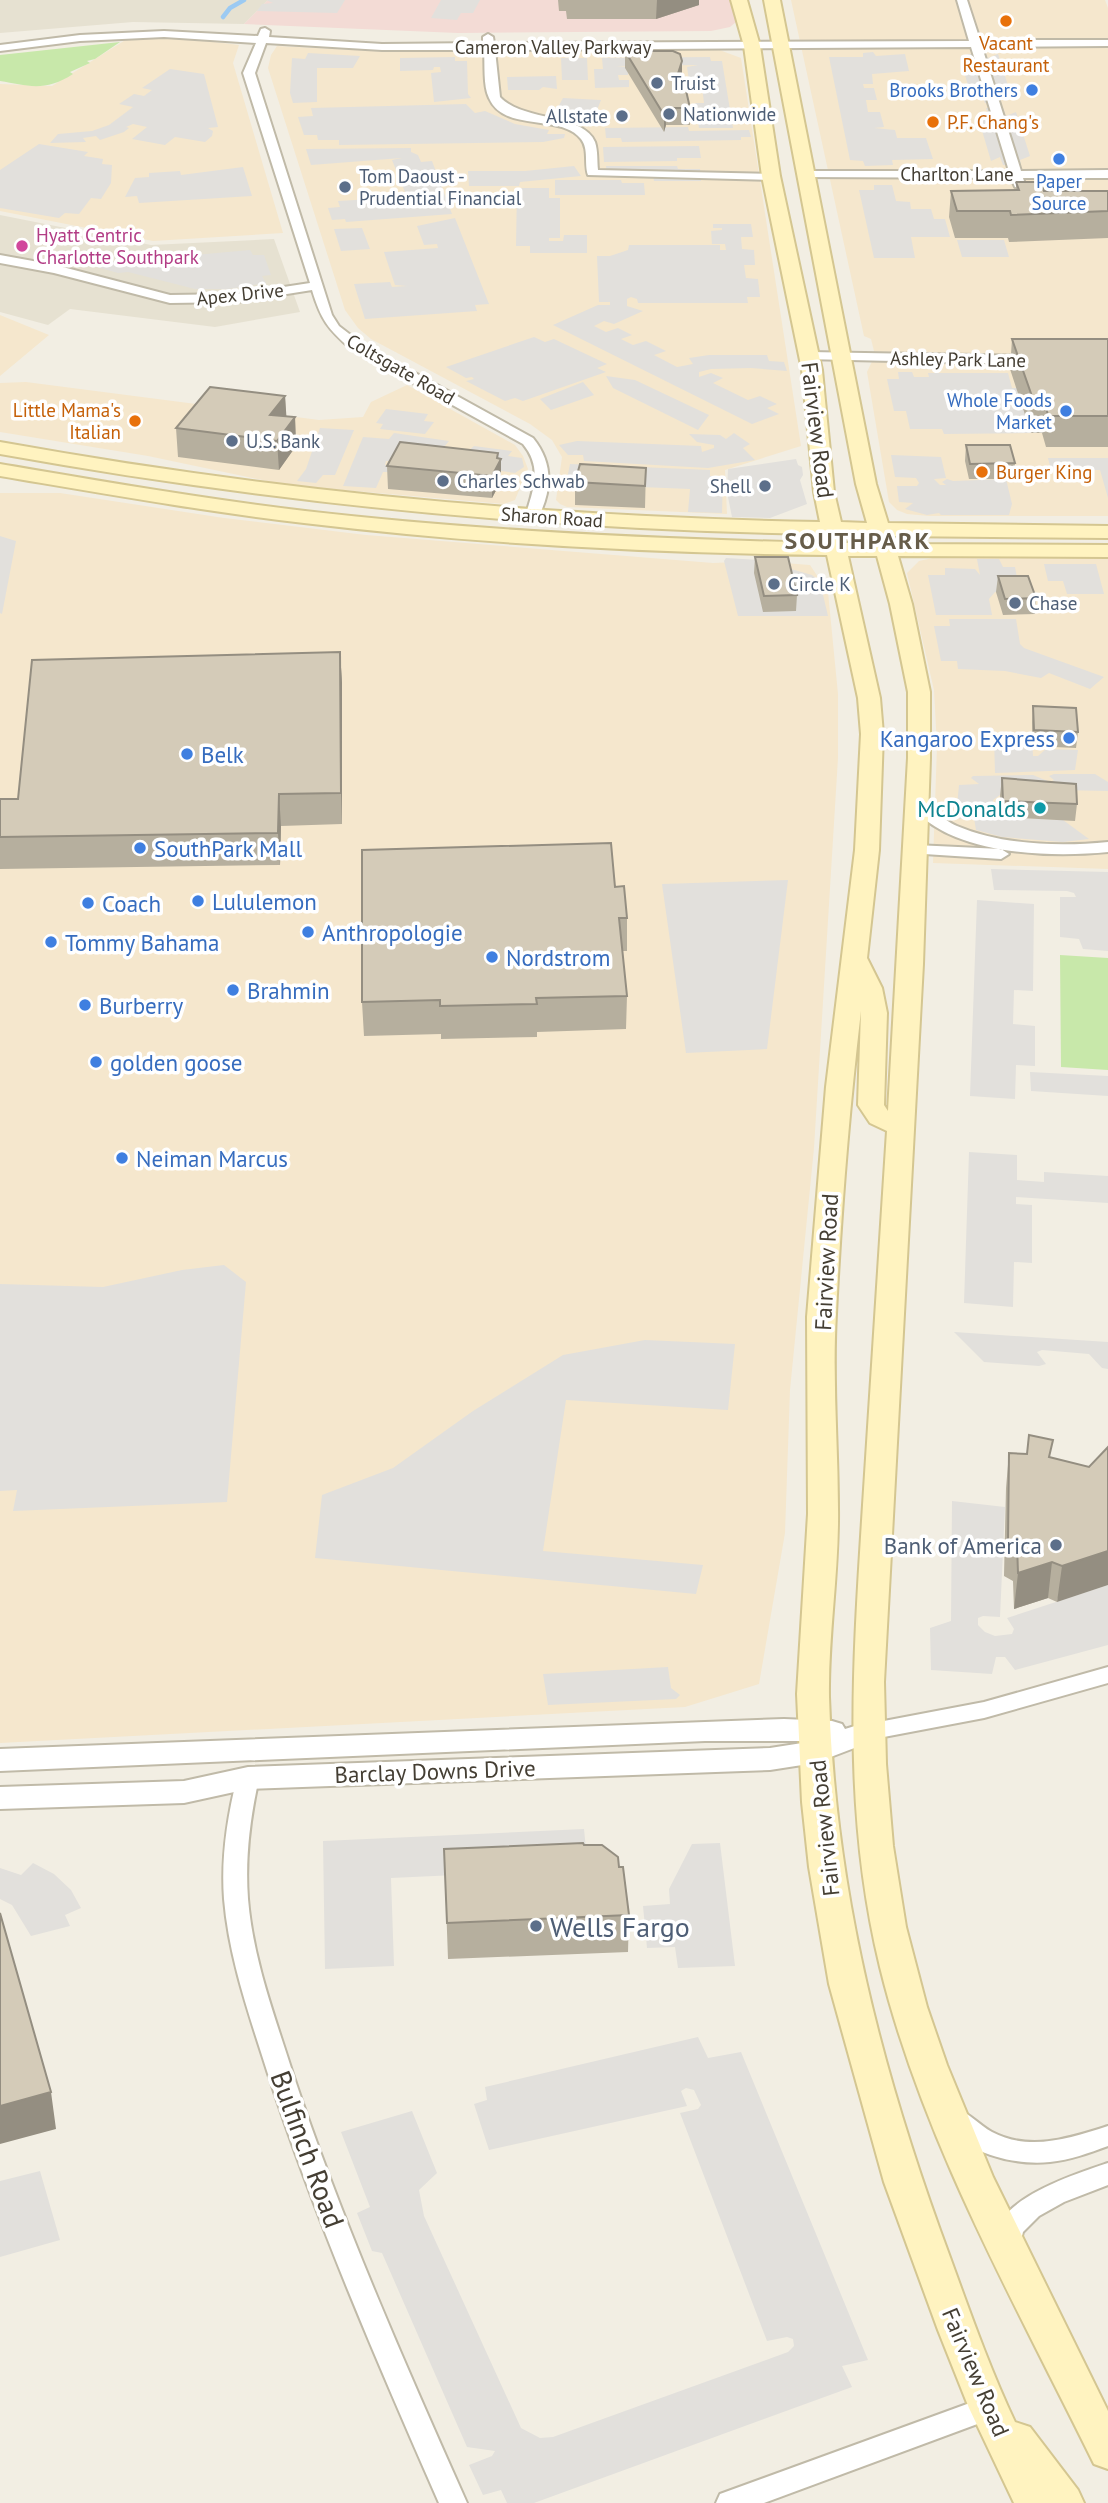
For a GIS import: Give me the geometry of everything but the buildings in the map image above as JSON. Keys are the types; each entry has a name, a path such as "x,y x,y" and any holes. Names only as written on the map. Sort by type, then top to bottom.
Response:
{"main road":[{"name":"Fairview Road","path":"739,0 751,41 771,176 809,356 821,472 869,698 872,734 867,850 832,1163 821,1317 823,1514 814,1656 814,1741 826,1867 847,1984 903,2182 989,2408 1034,2503"},
{"name":"Fairview Road","path":"772,0 866,484 911,642 919,692 915,850 876,1514 868,1732 877,1847 895,1953 909,2006 944,2104 1009,2251 1108,2451"},
{"name":"Sharon Road","path":"0,448 234,486 405,506 834,540"},
{"name":"Sharon Road","path":"0,470 181,500 350,523 627,543 882,540 1108,532"},
{"name":"Sharon Road","path":"882,540 1108,551"},
{"path":"853,957 869,988 874,1013 871,1105 879,1117 900,1127"},
{"path":"989,2408 1023,2446 1064,2503"}],"street":[{"path":"962,0 1020,188"},
{"name":"Cameron Valley Parkway","path":"0,36 132,24 265,34 366,46 488,41 975,39 1108,43"},
{"name":"Cameron Valley Parkway","path":"975,39 1108,32"},
{"name":"Cameron Valley Parkway","path":"0,48 138,34 265,34"},
{"name":"Coltsgate Road","path":"265,34 254,52 249,73 316,286 330,322 356,346 513,432 538,452 544,473 532,517"},
{"path":"488,41 494,98 498,105 524,117 581,132 589,141 592,173 771,176"},
{"name":"Charlton Lane","path":"806,175 1108,174"},
{"name":"Apex Drive","path":"0,260 55,269 170,299 237,298 316,286"},
{"name":"Ashley Park Lane","path":"809,356 1047,360"},
{"path":"917,803 923,813 936,820 971,836 995,843 1108,849"},
{"path":"915,850 960,850 1068,858 1108,849"},
{"name":"Barclay Downs Drive","path":"0,1798 184,1791 248,1778 771,1759 814,1741 984,1710 1108,1675"},
{"name":"Barclay Downs Drive","path":"0,1760 705,1731 814,1741"},
{"path":"248,1748 248,1778"},
{"name":"Bulfinch Road","path":"248,1778 237,1821 236,1898 242,1941 256,1994 320,2190 453,2503"},
{"path":"944,2104 960,2123 977,2136 1013,2150 1051,2152 1108,2136"},
{"path":"1009,2251 1008,2236 1016,2221 1053,2196 1108,2174"},
{"path":"730,2503 989,2408"}],"shaded area":[{"path":"0,0 268,0 244,24 133,22 0,33"},
{"path":"266,0 345,0 337,13 257,11 262,4 273,3"},
{"path":"268,0 731,0 736,22 730,27 711,31 458,33 244,24"},
{"path":"441,0 480,0 473,13 461,13 457,20 431,18"},
{"path":"791,0 1105,0 1108,8 1108,516 929,516 907,514 897,510 889,502 867,372 875,355 871,339 864,336"},
{"path":"183,38 239,45 233,63 283,233 153,241 0,211 0,84 52,86 127,39"},
{"path":"277,46 393,52 714,48 741,58 801,446 725,470 727,514 567,507 560,504 556,500 562,457 552,440 530,424 371,339 358,328 345,310 268,68 271,55"},
{"path":"873,52 876,56 905,54 909,71 872,74 873,84 863,84 864,88 874,88 877,100 866,100 868,112 880,112 884,127 874,128 895,130 897,138 926,138 933,159 892,160 893,165 865,166 863,161 850,160 829,57 863,57 863,53"},
{"path":"308,53 360,56 353,68 317,68 317,102 293,103 290,93 292,58 305,59"},
{"path":"968,54 986,54 988,58 998,54 1011,95 1000,99 1001,103 985,103 982,95 972,99 960,58"},
{"path":"455,57 455,61 467,61 468,94 471,98 434,102 431,73 441,72 440,67 434,67 433,70 400,71 400,58"},
{"path":"710,57 711,61 722,61 733,128 699,128 695,103 704,103 702,87 690,87 687,67 698,65 616,66 628,67 628,75 618,75 619,80 629,80 629,87 595,88 594,69 603,69 602,58"},
{"path":"561,58 587,58 588,80 562,80"},
{"path":"170,69 204,74 218,127 208,128 213,131 212,136 205,142 175,137 165,145 132,139 147,127 133,124 126,127 129,128 124,132 100,140 96,136 83,138 86,142 50,143 58,134 92,131 109,125 133,107 119,104 134,94 144,96 152,90 142,88"},
{"path":"556,76 557,89 543,87 539,90 508,90 507,77"},
{"path":"563,98 601,100 595,115 588,121 550,116"},
{"path":"466,104 475,113 485,111 515,124 549,130 547,134 565,134 564,138 543,142 339,145 339,140 318,140 317,135 304,135 298,117 313,116 311,108"},
{"path":"986,108 1003,108 1006,116 1016,112 1030,156 1020,160 1021,165 1003,165 1000,157 991,161 978,117 988,113"},
{"path":"688,127 689,131 749,130 751,137 741,137 741,140 622,142 621,138 606,138 605,128"},
{"path":"39,144 88,152 84,156 103,159 102,164 112,165 111,183 101,199 91,198 79,214 65,213 59,218 0,208 0,170"},
{"path":"699,146 701,158 604,162 603,147"},
{"path":"411,148 411,152 418,155 421,162 432,161 452,214 346,222 345,219 332,220 328,208 340,207 338,201 407,197 392,160 402,158 311,165 306,149"},
{"path":"574,166 581,176 520,182 519,186 469,186 468,171 525,171"},
{"path":"606,166 677,166 678,169 700,169 701,181 654,181 653,176 607,177"},
{"path":"243,167 252,196 139,203 137,196 125,197 135,178 149,177 149,173 180,171 181,175"},
{"path":"555,180 621,180 622,183 644,183 645,195 555,195"},
{"path":"874,185 892,185 896,201 910,202 911,209 931,209 934,219 945,219 950,237 911,237 915,258 874,258 859,190 874,190"},
{"path":"517,188 549,188 549,198 560,198 560,238 549,238 549,241 563,241 564,235 587,235 587,253 530,253 530,246 516,246"},
{"path":"0,215 151,245 274,239 300,312 215,327 70,309 48,325 0,312"},
{"path":"455,218 489,304 475,305 477,311 365,319 354,284 390,282 392,287 407,286 395,285 384,252 438,248 437,244 424,245 417,226"},
{"path":"713,224 751,224 753,237 741,237 742,249 754,250 755,265 744,265 746,278 758,279 760,297 747,297 748,303 638,303 637,299 631,297 627,299 627,306 643,311 614,324 604,321 594,326 606,332 618,328 632,335 621,339 633,345 646,341 666,351 654,355 677,367 693,364 689,358 709,355 767,355 769,361 784,362 787,371 751,368 699,372 699,377 711,373 723,378 713,383 748,400 760,396 777,404 767,408 779,414 752,424 553,325 598,305 610,305 610,302 599,302 597,256 610,256 628,250 629,245 720,245 720,250 726,250 725,244 712,244 711,231 722,230 713,228"},
{"path":"362,228 370,249 341,251 334,229"},
{"path":"957,240 1004,240 1009,257 962,257"},
{"path":"250,250 253,255 264,255 271,275 262,276 266,283 228,289 195,289 97,267 109,260 117,262"},
{"path":"0,315 49,335 0,376"},
{"path":"534,337 545,342 554,339 607,364 597,368 606,372 523,401 515,398 505,401 466,381 474,379 472,377 466,378 446,367"},
{"path":"898,372 912,372 914,377 929,377 928,373 1008,373 1012,388 1018,388 1031,433 944,434 942,429 910,429 906,411 894,411 887,379 899,379"},
{"path":"606,376 635,380 709,415 698,430 613,388"},
{"path":"26,382 319,420 363,417 371,402 407,385 515,445 528,469 515,500 504,504 286,485 148,456 0,432 0,383"},
{"path":"583,382 594,395 551,410 540,399"},
{"path":"386,409 428,414 424,421 434,422 425,434 380,429 383,424 376,423"},
{"path":"320,428 354,430 335,475 323,475 316,483 297,481 306,469"},
{"path":"394,433 449,441 444,447 468,451 474,446 512,451 508,456 522,458 524,467 515,473 406,456 401,462 386,461 385,465 392,465 389,472 383,472 376,488 343,486 363,437 389,439"},
{"path":"734,433 750,444 743,448 755,460 708,468 584,461 583,455 568,455 559,445 577,441 701,446 702,452 714,448 714,445 697,442 689,434 720,435 726,439"},
{"path":"891,455 941,457 946,478 934,479 940,485 946,485 942,482 947,479 1006,479 1012,504 1009,515 927,515 905,509 913,503 899,502 897,486 917,486 919,483 916,478 895,477"},
{"path":"1048,458 1108,458 1108,498 1100,470 1051,470"},
{"path":"796,459 802,467 803,475 800,480 807,504 770,518 732,517 727,492 728,469"},
{"path":"570,464 710,470 710,476 723,476 722,513 688,512 690,489 566,484"},
{"name":"SouthPark Mall","path":"0,493 60,493 224,518 366,535 713,563 760,561 810,565 828,592 838,694 838,758 814,1148 790,1390 785,1533 759,1684 685,1707 0,1743"},
{"path":"0,536 16,541 2,614 0,613"},
{"path":"942,556 1108,556 1108,869 933,863 937,746 934,690 907,573 919,561"},
{"path":"726,558 759,560 812,575 820,582 828,616 738,616 724,561"},
{"path":"977,559 999,559 1003,567 1015,567 1018,583 1010,591 995,592 989,599 992,615 936,615 928,575 945,575 945,568 975,569 980,575"},
{"path":"1044,564 1096,564 1104,594 1067,594 1063,581 1048,581"},
{"path":"949,619 1016,619 1020,644 1024,648 1104,677 1090,689 1049,673 1041,678 1005,671 958,669 957,661 941,661 934,626 950,626"},
{"path":"994,738 1032,740 1033,756 1038,756 1046,749 1078,750 1075,770 995,773"},
{"path":"1095,774 1108,782 1108,791 1060,790 1043,797 1000,795 993,800 993,811 996,816 1001,817 1063,820 1089,839 1063,842 1002,837 976,830 974,818 956,817 959,785 979,784 971,778 973,776 1033,775 1050,782 1054,780 1049,776"},
{"path":"991,869 1108,872 1108,951 1083,949 1079,939 1060,937 1060,897 1076,897 1074,893 994,890"},
{"path":"788,880 767,1049 686,1053 662,884"},
{"path":"977,900 1034,904 1033,991 1014,990 1013,1024 1035,1026 1035,1066 1016,1065 1015,1099 970,1096"},
{"path":"1030,1072 1108,1076 1108,1096 1031,1091"},
{"path":"969,1152 1017,1155 1017,1180 1044,1182 1044,1172 1108,1176 1108,1203 1016,1197 1016,1204 1032,1205 1032,1263 1014,1262 1013,1307 964,1303"},
{"path":"224,1265 246,1282 227,1502 13,1511 17,1490 0,1491 0,1284 103,1287 182,1270"},
{"path":"954,1332 1108,1342 1108,1369 1102,1368 1089,1354 1042,1350 1037,1352 1046,1364 1039,1366 984,1362"},
{"path":"645,1340 735,1344 728,1410 566,1400 543,1551 703,1565 696,1594 315,1558 322,1495 393,1468 473,1411 563,1355"},
{"path":"952,1501 1005,1507 1000,1617 978,1618 978,1625 985,1632 995,1636 1012,1634 1014,1629 1007,1618 1108,1585 1108,1645 1015,1670 1005,1657 996,1657 992,1674 931,1670 930,1628 951,1621"},
{"path":"668,1667 671,1688 680,1695 676,1699 548,1705 543,1674"},
{"path":"584,1829 588,1869 391,1878 394,1966 325,1969 323,1841"},
{"path":"720,1843 735,1966 678,1968 675,1947 647,1948 643,1906 670,1904 669,1889 692,1844"},
{"path":"33,1863 54,1874 71,1890 81,1908 65,1915 70,1926 31,1936 12,1905 0,1899 0,1868 21,1875"},
{"path":"698,2037 708,2058 741,2052 868,2360 842,2366 852,2387 534,2503 507,2503 501,2490 483,2495 469,2465 492,2456 495,2451 467,2447 382,2253 372,2251 357,2213 370,2207 341,2132 412,2111 437,2173 419,2190 424,2216 521,2428 540,2438 553,2437 788,2352 794,2346 793,2339 787,2337 767,2341 680,2113 698,2109 701,2105 694,2090 686,2088 681,2091 687,2106 489,2150 474,2104 487,2100 485,2087"},
{"path":"40,2171 60,2240 0,2257 0,2181"}],"green space":[{"path":"120,42 95,59 87,61 90,63 70,72 73,74 53,84 27,86 0,81 0,55"},
{"path":"1060,955 1108,958 1108,1070 1061,1067"}],"waterway":[{"path":"223,17 230,8 244,0"}],"place":[{"name":"Vacant Restaurant","path":"1006,21"},
{"name":"Truist","path":"657,83"},
{"name":"Brooks Brothers","path":"1032,90"},
{"name":"Nationwide","path":"669,114"},
{"name":"Allstate","path":"622,116"},
{"name":"P.F. Chang's","path":"933,122"},
{"name":"Paper Source","path":"1059,159"},
{"name":"Tom Daoust - Prudential Financial","path":"345,187"},
{"name":"Hyatt Centric Charlotte Southpark","path":"22,246"},
{"name":"Whole Foods Market","path":"1066,411"},
{"name":"Little Mama's Italian","path":"135,421"},
{"name":"U.S. Bank","path":"232,441"},
{"name":"Burger King","path":"982,472"},
{"name":"Charles Schwab","path":"443,481"},
{"name":"Shell","path":"765,486"},
{"name":"Circle K","path":"774,584"},
{"name":"Chase","path":"1015,603"},
{"name":"Kangaroo Express","path":"1069,738"},
{"name":"Belk","path":"187,754"},
{"name":"McDonalds","path":"1040,808"},
{"name":"SouthPark Mall","path":"140,848"},
{"name":"Lululemon","path":"198,901"},
{"name":"Coach","path":"88,903"},
{"name":"Anthropologie","path":"308,932"},
{"name":"Tommy Bahama","path":"51,942"},
{"name":"Nordstrom","path":"492,957"},
{"name":"Brahmin","path":"233,990"},
{"name":"Burberry","path":"85,1005"},
{"name":"golden goose","path":"96,1062"},
{"name":"Neiman Marcus","path":"122,1158"},
{"name":"Bank of America","path":"1056,1545"},
{"name":"Wells Fargo","path":"536,1926"}],"district":[{"name":"SOUTHPARK","path":"858,540"}]}
